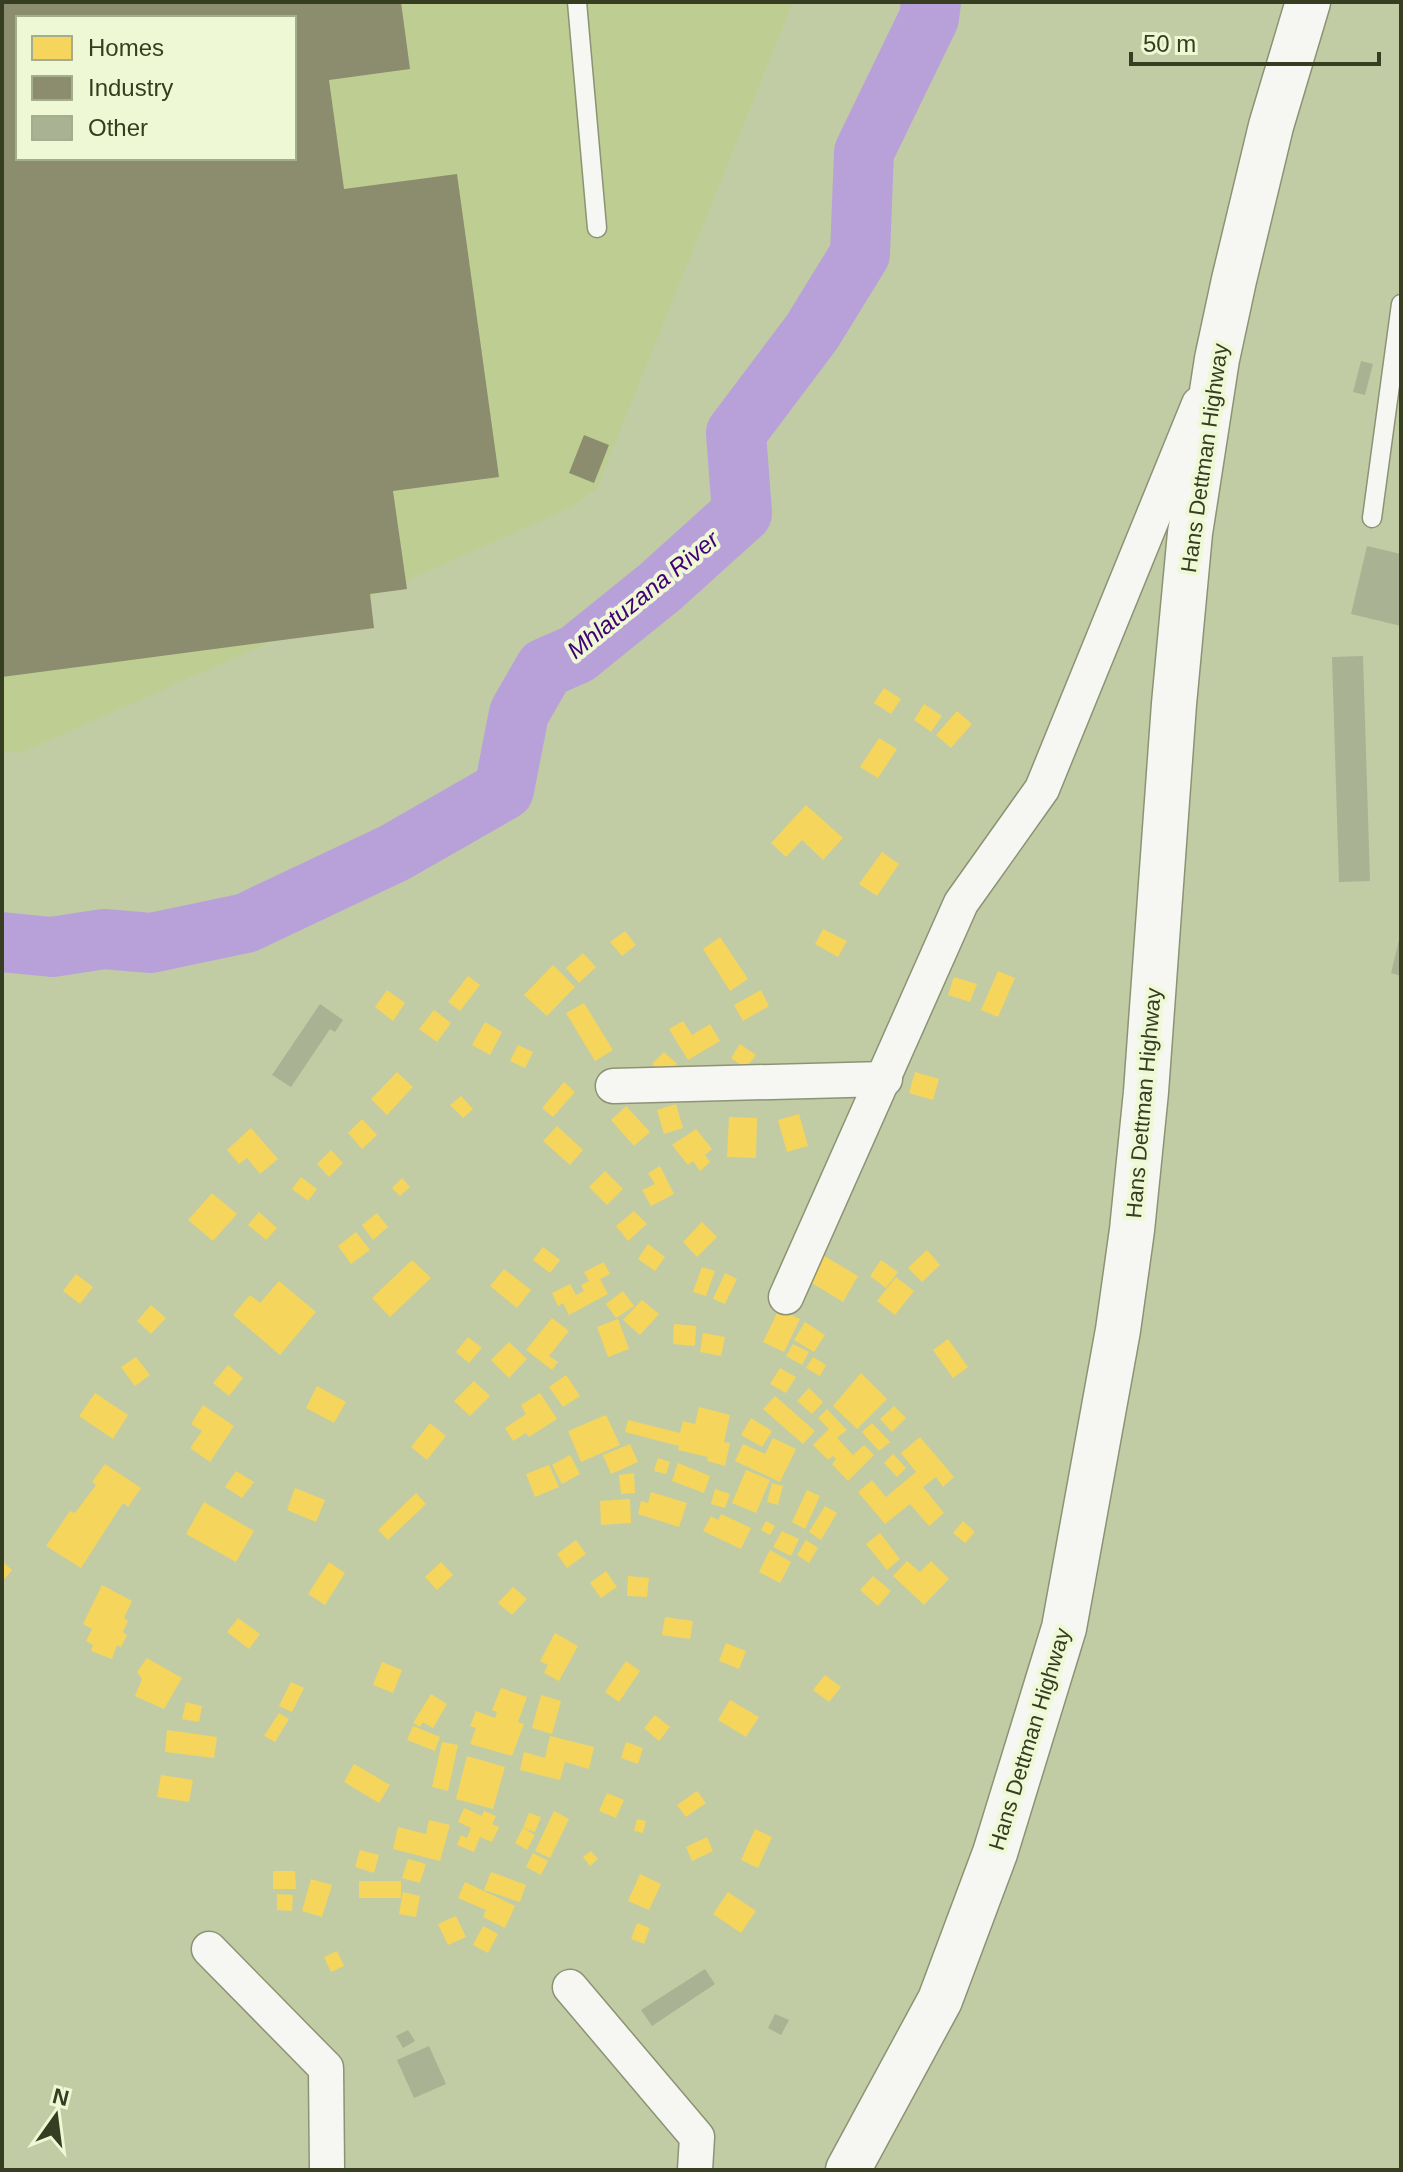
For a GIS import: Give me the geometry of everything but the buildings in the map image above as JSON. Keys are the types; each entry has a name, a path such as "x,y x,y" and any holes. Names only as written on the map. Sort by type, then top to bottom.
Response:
{"street":[{"name":"Hans Dettman Highway","path":"848,2170 940,2000 995,1853 1064,1628 1118,1330 1132,1230 1146,1092 1174,704 1190,533 1217,359 1271,126 1308,2"},
{"path":"786,1297 961,903 1042,789 1217,359"},
{"path":"613,1086 885,1079"},
{"path":"209,1949 326,2068 327,2170"},
{"path":"570,1987 697,2137 695,2170"}],"lane":[{"path":"577,2 597,228"},
{"path":"1372,518 1395,392 1401,304"}],"shaded area":[{"path":"2,2 793,2 597,488 570,508 21,753 2,750"}],"waterway":[{"name":"Mhlatuzana River","path":"2,942 52,947 104,939 151,943 246,923 394,853 504,790 519,713 545,668 577,654 660,587 742,513 736,433 812,332 860,254 864,152 929,18 931,2"}]}
